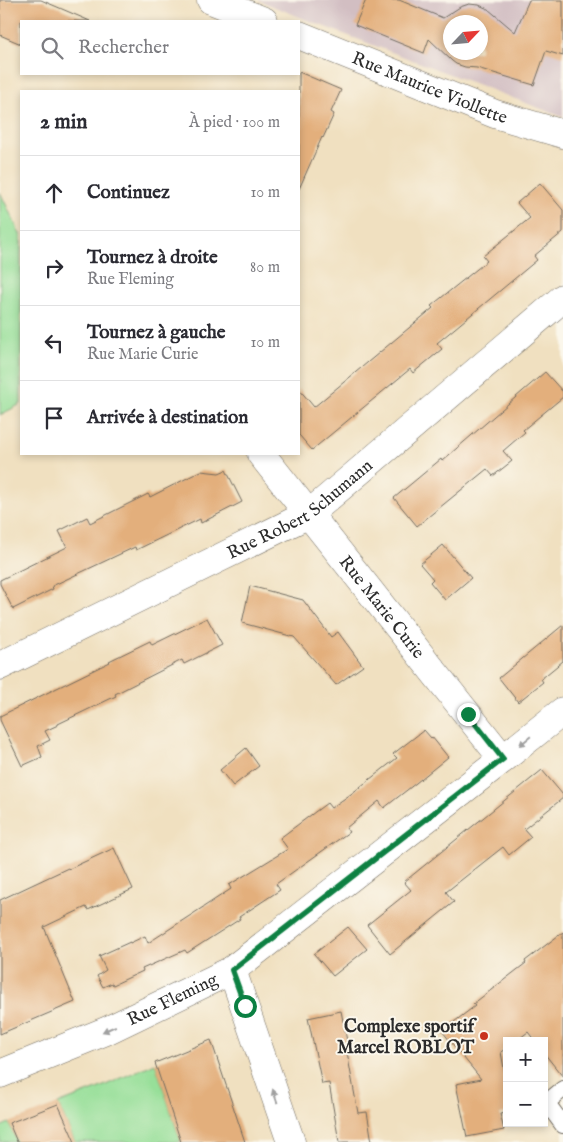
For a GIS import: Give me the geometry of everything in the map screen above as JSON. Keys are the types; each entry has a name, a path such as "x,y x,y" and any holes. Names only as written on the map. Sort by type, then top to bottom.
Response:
{"street":[{"path":"211,0 261,20"},
{"name":"Rue Maurice Viollette","path":"300,35 495,114 563,134"},
{"name":"Rue Robert Schumann","path":"0,666 309,514 563,298"},
{"name":"Rue Marie Curie","path":"262,455 503,759"},
{"name":"Rue Fleming","path":"0,1074 106,1030 232,970 563,711"},
{"path":"232,970 291,1142"}],"lane":[{"path":"548,1099 563,1090"},
{"path":"548,1105 563,1125"}],"shaded area":[{"path":"258,0 563,0 563,117 312,22"}],"green space":[{"path":"0,192 20,234 20,405 0,415"},
{"path":"155,1063 181,1142 75,1142 58,1104"},
{"path":"9,1123 17,1142 0,1142 0,1127"}],"building":[{"path":"0,0 41,0 88,20 20,20 20,44 0,35"},
{"path":"366,0 399,0 443,18 443,52 429,39 424,53 355,25"},
{"path":"529,0 563,0 563,56 546,51 534,85 477,68 465,67 452,61 488,60 488,15 448,15 460,7 469,4 479,5 488,9 515,32"},
{"path":"300,72 341,90 331,112 334,114 300,187 300,90"},
{"path":"540,183 563,210 563,232 534,256 537,260 437,343 442,349 413,373 410,369 312,450 300,436 300,390 314,407 433,308 431,306 487,261 483,256 530,218 517,203"},
{"path":"545,372 563,392 563,397 523,430 525,432 503,451 512,461 493,476 487,469 417,526 394,498 441,459 442,461"},
{"path":"226,470 242,502 201,523 200,519 136,550 135,547 52,586 53,589 13,609 0,584 0,580 67,547 59,531 87,517 90,523 148,494 150,497 201,471 219,473"},
{"path":"443,545 471,578 445,600 430,582 433,579 420,564"},
{"path":"250,586 303,600 331,637 338,632 363,666 336,685 294,637 242,623"},
{"path":"207,618 222,645 184,664 182,660 115,694 116,696 45,731 50,740 38,746 42,757 22,766 0,720 0,716 150,641 152,645"},
{"path":"563,625 563,661 541,679 543,682 518,702 499,678"},
{"path":"424,730 448,757 416,783 384,808 379,801 346,828 349,832 276,884 280,890 239,917 240,919 187,953 185,950 142,969 143,971 113,985 112,983 103,987 97,976 106,970 99,956 145,936 148,943 231,889 229,885 288,849 280,838 327,803 331,808 351,794 397,758 393,754"},
{"path":"246,748 259,766 233,786 220,770"},
{"path":"542,770 563,795 563,798 524,829 531,837 509,855 503,847 446,892 454,902 390,954 367,925 411,890 404,882"},
{"path":"114,848 133,889 88,910 86,907 44,927 75,1002 0,1034 0,900"},
{"path":"348,927 367,949 333,976 314,954"},
{"name":"Complexe sportif Marcel ROBLOT","path":"563,932 563,1077 548,1058 548,1037 532,1037 528,1032 521,1037 503,1037 503,1050 501,1052 503,1063 503,1114 500,1114 504,1130 467,1137 456,1084 481,1079 442,1031 526,963 525,961"},
{"path":"341,1011 358,1113 367,1112 372,1142 339,1142 329,1083 322,1084 308,1018"},
{"path":"211,1040 245,1142 181,1142 155,1063"},
{"path":"58,1104 75,1142 17,1142 9,1123"}],"place":[{"name":"Complexe sportif Marcel ROBLOT","path":"484,1036"}],"route":[{"path":"245,1006 232,970 503,759 468,714"}]}
